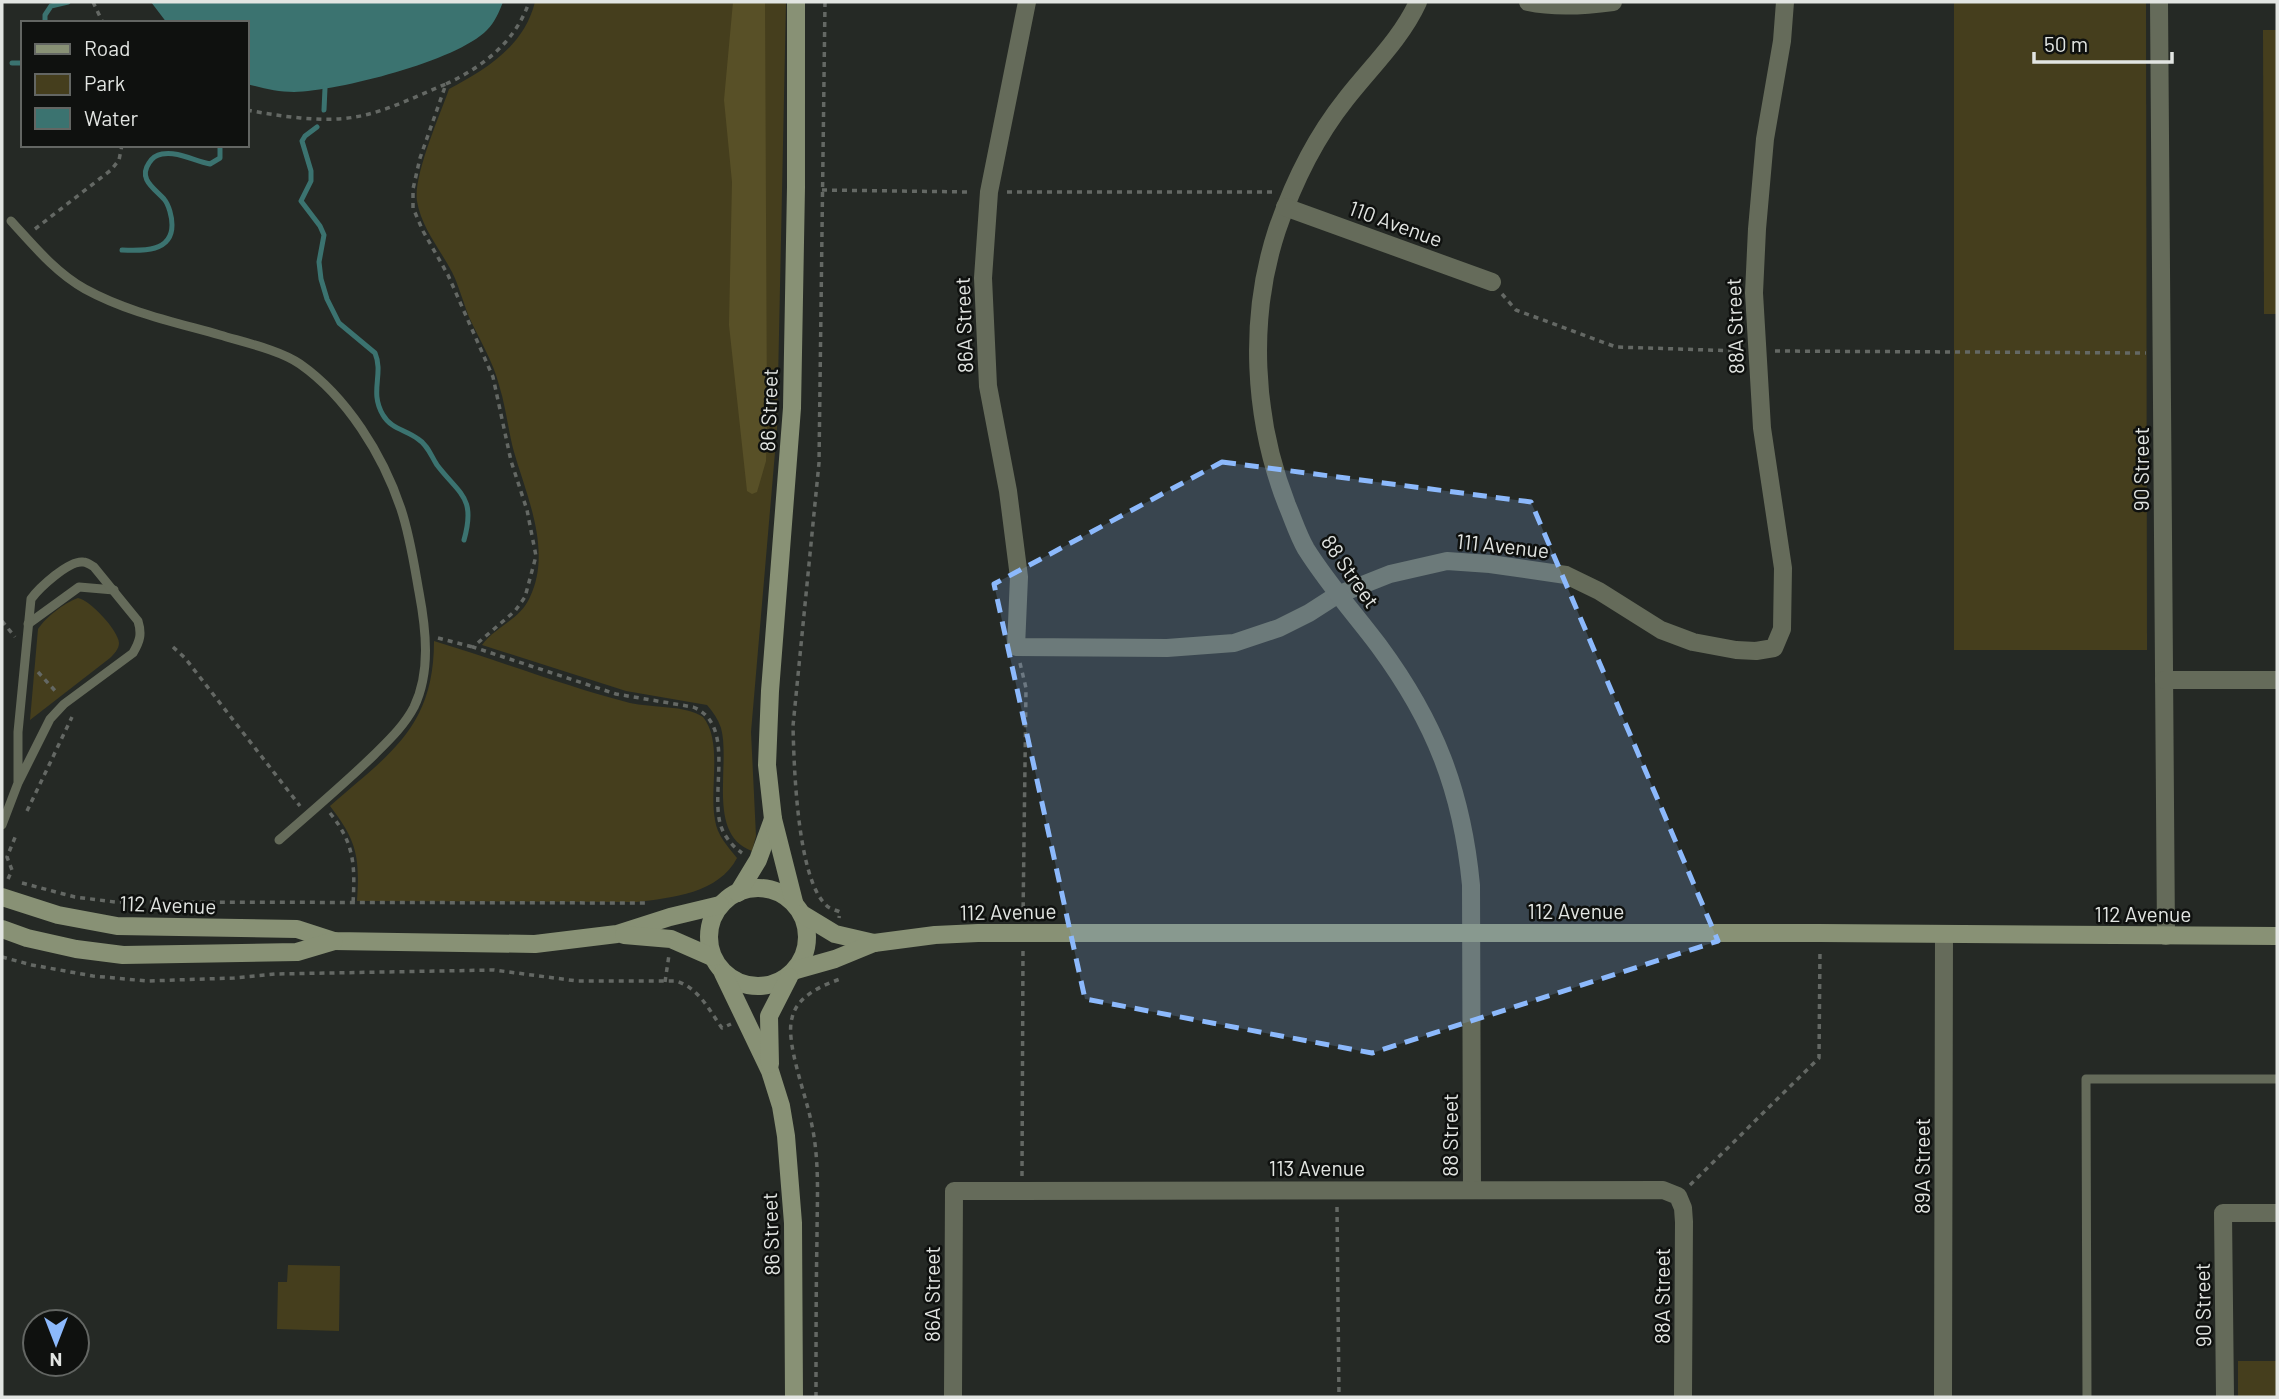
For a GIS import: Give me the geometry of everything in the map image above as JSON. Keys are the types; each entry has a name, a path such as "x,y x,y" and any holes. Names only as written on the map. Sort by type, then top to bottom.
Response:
{"street":[{"name":"86 Street","path":"796,2 792,408 767,731 767,765 773,819 798,908"},
{"name":"86A Street","path":"1016,647 1019,577 1008,491 988,386 983,278 989,192 1027,2"},
{"name":"88 Street","path":"1418,2 1382,58 1346,98 1326,127 1303,166 1288,199 1266,267 1261,296 1258,369 1261,400 1279,483 1305,546 1337,595 1378,645 1409,689 1447,768 1460,805 1471,885 1472,1190"},
{"path":"1528,2 1585,6 1613,2"},
{"name":"88A Street","path":"1774,648 1782,629 1783,568 1762,428 1754,293 1765,139 1782,41 1784,2"},
{"name":"90 Street","path":"2159,2 2166,936"},
{"name":"110 Avenue","path":"1288,199 1492,282"},
{"name":"111 Avenue","path":"1016,647 1167,648 1234,643 1289,623 1337,595 1390,574 1447,561 1566,575 1599,591 1661,630 1693,642 1736,650 1774,648"},
{"path":"2164,680 2277,680"},
{"name":"86 Street","path":"738,893 758,860 773,819"},
{"path":"754,888 783,892 798,908 806,930 804,957 792,974 772,985 739,983 723,973 712,957 709,932 713,919 720,905 738,893 754,888"},
{"name":"112 Avenue","path":"2,897 29,907 89,922 131,927 297,929 334,941 535,944 617,934 720,905"},
{"name":"112 Avenue","path":"798,908 835,934 874,943"},
{"name":"112 Avenue","path":"2,929 27,939 64,947 123,955 297,952 334,941"},
{"name":"112 Avenue","path":"792,974 874,943 935,935 978,933 2277,936"},
{"name":"112 Avenue","path":"617,934 671,939 712,957"},
{"name":"89A Street","path":"1943,1397 1944,934"},
{"name":"86 Street","path":"723,973 770,1071 780,1106 790,1166 793,1223 794,1397"},
{"name":"86 Street","path":"770,1071 769,1016 792,974"},
{"name":"113 Avenue","path":"954,1191 1663,1190 1678,1196"},
{"name":"86A Street","path":"953,1397 954,1191"},
{"name":"88A Street","path":"1678,1196 1683,1208 1684,1222 1683,1397"},
{"name":"90 Street","path":"2225,1397 2223,1213 2277,1213"}],"lane":[{"path":"11,221 60,271 84,288 125,307 297,362 323,383 346,407 389,478 410,540 425,635 422,687 407,719 379,750 279,840"},
{"path":"2,825 18,783 50,719 57,710 133,653 139,643 141,632 138,621 94,567 85,561 75,563 38,589 31,599 18,732 18,783"},
{"path":"28,624 79,587 114,590"},
{"path":"2087,1397 2086,1079 2277,1079"}],"path":[{"path":"93,2 102,21"},
{"path":"248,110 334,119 354,117 390,107 467,74 494,54 513,35 523,20 529,2"},
{"path":"825,2 819,463 793,726 794,769 800,820 813,885 827,907 840,912 837,926"},
{"path":"446,84 420,158 413,189 413,208 448,275 492,377 511,461 527,510 536,556 525,597 515,611 473,647"},
{"path":"25,237 111,170 119,160 122,147"},
{"path":"822,190 1288,199"},
{"path":"1492,282 1516,310 1616,347 1756,351 2163,354"},
{"path":"2,621 19,642"},
{"path":"425,635 473,647 616,694 703,711 712,719 717,734 720,823 732,846 751,857"},
{"path":"173,647 185,658 308,815"},
{"path":"1016,647 1026,688 1024,914"},
{"path":"34,667 61,697"},
{"path":"27,811 73,716 70,712"},
{"path":"322,803 343,829 350,844 354,867 353,904"},
{"path":"16,835 8,857 12,870 7,878 75,897 115,902 653,903"},
{"path":"1678,1196 1819,1058 1820,933"},
{"path":"1022,1192 1023,948"},
{"path":"665,982 670,949"},
{"path":"2,957 93,976 147,981 275,974 494,970 577,981 676,981 686,984 698,994 722,1028 736,1022"},
{"path":"816,1397 817,1160 812,1122 794,1055 791,1020 794,1010 814,990 839,979 837,969"},
{"path":"1337,1190 1339,1397"}],"highlighted area":[{"path":"1222,462 1531,502 1718,941 1372,1053 1085,999 994,584"}],"green space":[{"path":"535,2 786,2 777,429 751,732 756,836 752,851 738,843 729,830 723,797 721,728 707,705 626,691 482,645 526,605 536,579 538,543 531,506 514,452 496,376 452,272 422,220 417,190 423,161 449,89 490,64 513,44 530,18"},
{"path":"1954,2 2146,2 2147,650 1954,650"},
{"path":"2263,30 2277,30 2277,314 2264,314"},
{"path":"78,598 89,604 109,624 117,637 118,647 110,658 30,720 38,629 56,611"},
{"path":"434,641 605,696 638,705 687,710 703,717 709,727 714,752 716,825 723,840 737,858 729,870 719,879 693,892 636,902 357,901 355,850 346,829 330,806 389,754 417,718 432,671"},
{"path":"288,1265 340,1266 339,1331 277,1329 278,1282 287,1282"},
{"path":"2238,1361 2277,1361 2277,1397 2238,1397"}],"shaded area":[{"path":"733,2 765,2 766,461 757,492 752,494 747,491 729,325 732,182 724,100"}],"water":[{"path":"151,2 503,2 487,30 472,42 450,53 366,80 294,92 248,84 248,21 165,21"}],"waterway":[{"path":"45,21 45,15 51,6 68,2"},
{"path":"12,63 21,63"},
{"path":"324,110 325,88"},
{"path":"317,127 302,141 311,171 311,181 301,201 324,235 319,262 327,299 339,323 375,353 378,368 377,399 383,415 390,423 424,444 464,498 468,514 464,540"},
{"path":"122,250 155,248 162,245 171,234 172,222 167,204 146,179 146,169 151,160 160,154 168,153 210,164 220,158 220,147"}]}
